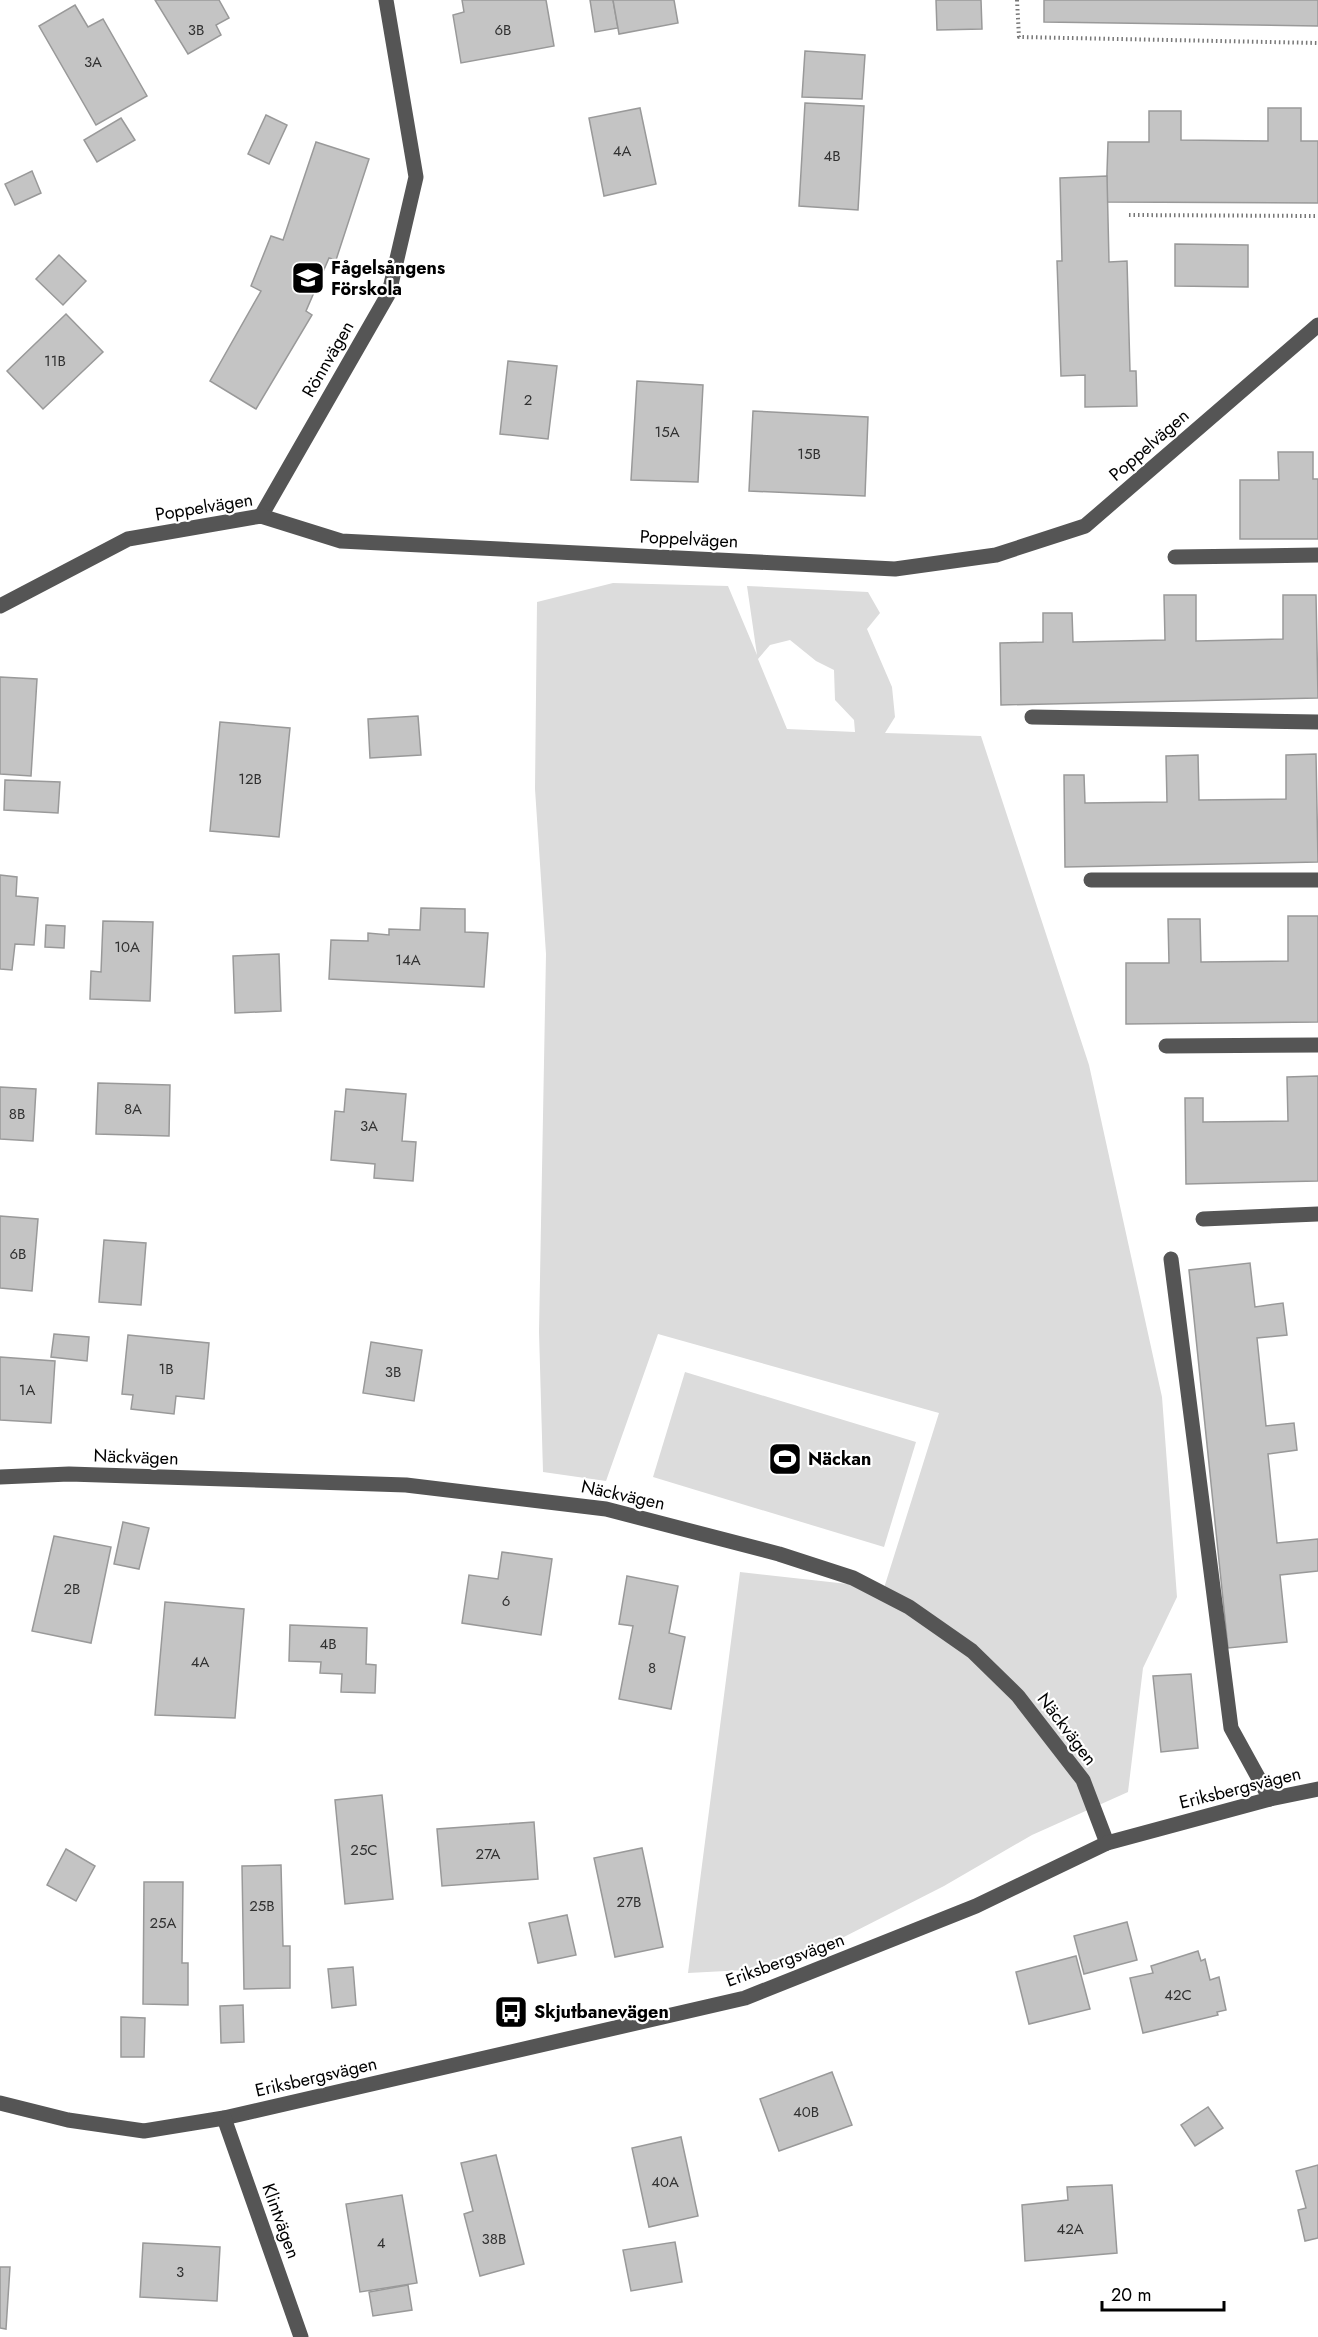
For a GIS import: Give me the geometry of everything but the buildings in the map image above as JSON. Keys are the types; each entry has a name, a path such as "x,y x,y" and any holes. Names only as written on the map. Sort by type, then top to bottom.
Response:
{"street":[{"name":"Rönnvägen","path":"261,516 388,292 417,177 386,0"},
{"name":"Poppelvägen","path":"0,606 128,539 261,516 341,541 895,569 996,555 1085,526 1318,325"},
{"path":"1175,557 1318,555"},
{"path":"1032,717 1318,722"},
{"path":"1090,880 1318,880"},
{"path":"1166,1046 1318,1045"},
{"path":"1203,1219 1318,1214"},
{"path":"1171,1259 1231,1728 1270,1799"},
{"name":"Näckvägen","path":"0,1477 69,1474 418,1486 606,1509 779,1554 853,1578 909,1607 972,1651 1018,1696 1083,1780 1107,1843"},
{"name":"Eriksbergsvägen","path":"0,2103 68,2120 144,2131 224,2118 745,1998 976,1906 1107,1843 1270,1799 1318,1789"},
{"name":"Klintvägen","path":"224,2118 301,2337"}],"path":[{"path":"1017,0 1019,37 1318,43"},
{"path":"1130,215 1318,216"}],"shaded area":[{"name":"Näckan","path":"613,583 728,586 757,655 747,586 868,592 880,613 867,629 892,687 895,717 885,733 981,736 1089,1065 1162,1397 1177,1597 1143,1668 1128,1792 1032,1835 944,1886 783,1968 688,1973 740,1572 884,1588 939,1413 658,1334 606,1481 543,1472 539,1332 546,954 535,789 537,602","holes":["790,640 816,661 834,670 835,700 854,720 855,732 787,729 758,659 770,645"]},
{"name":"Näckan","path":"685,1372 916,1442 884,1547 653,1477"}],"place":[{"name":"Fågelsångens Förskola","path":"308,278"},
{"name":"Näckan","path":"785,1459"},
{"name":"Skjutbanevägen","path":"511,2012"}]}
